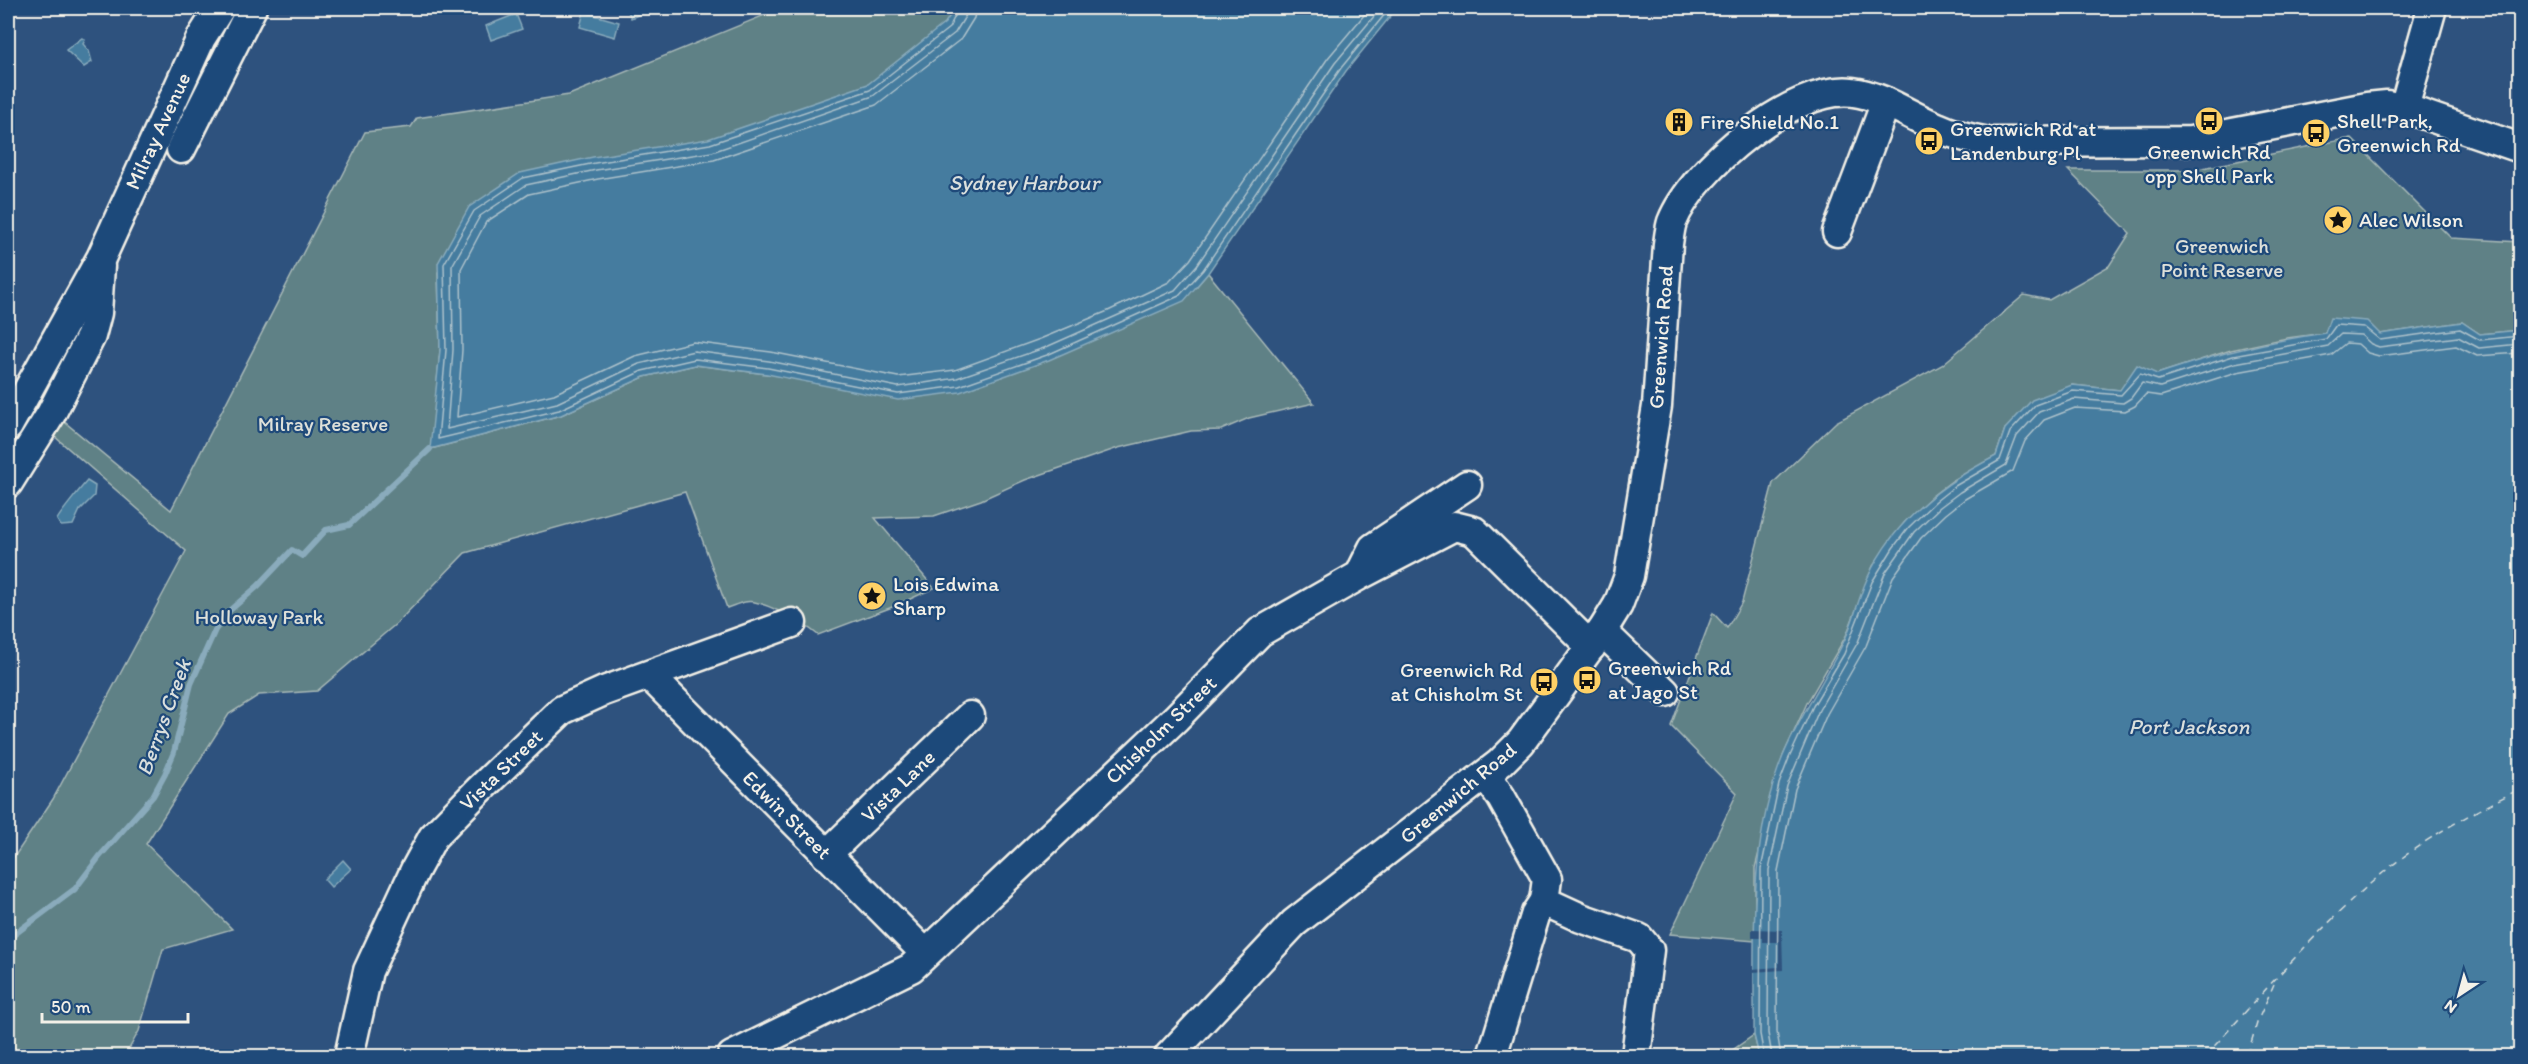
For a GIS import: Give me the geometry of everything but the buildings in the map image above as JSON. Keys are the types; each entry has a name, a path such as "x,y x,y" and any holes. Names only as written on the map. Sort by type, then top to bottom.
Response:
{"street":[{"name":"Milray Avenue","path":"8,426 101,258 206,28 220,8"},
{"name":"Milray Avenue","path":"181,149 252,8"},
{"path":"2404,108 2432,8"},
{"name":"Greenwich Road","path":"1169,1056 1294,923 1486,775 1521,741 1597,639 1618,605 1629,576 1636,544 1657,406 1671,223 1682,202 1724,155 1751,130 1797,104 1836,90 1856,92 1886,102 1935,127 1965,138 1989,142 2191,141 2387,105 2404,108 2520,148"},
{"path":"1837,232 1886,102"},
{"name":"Milray Avenue","path":"8,483 51,414 91,336 97,313 101,258"},
{"path":"1360,575 1373,548 1467,485"},
{"name":"Chisholm Street","path":"732,1056 901,974 1176,718 1260,632 1360,575 1454,526 1474,531 1597,639 1665,692"},
{"name":"Vista Street","path":"349,1056 368,971 433,837 562,710 604,691 792,623"},
{"name":"Edwin Street","path":"650,676 925,953"},
{"name":"Vista Lane","path":"826,855 970,716"},
{"path":"1486,775 1501,797 1547,879 1544,902 1536,913 1492,1056"},
{"path":"1544,902 1581,918 1639,938 1649,950 1636,1056"}],"green space":[{"path":"782,8 975,8 841,113 438,272 440,350 431,449 561,415 644,377 695,365 767,374 1196,287 1208,273 1314,403 1249,418 1221,430 1191,431 1118,448 1025,480 981,500 934,516 875,518 934,588 895,606 818,635 793,619 761,604 745,602 727,608 685,492 465,553 397,623 317,691 259,695 229,714 146,844 232,929 163,949 139,1031 125,1056 8,1056 8,866 53,799 186,551 53,435 62,420 171,510 365,132 411,127 417,118 569,95"},
{"name":"Greenwich Point Reserve","path":"2351,138 2451,238 2520,242 2520,330 2480,334 2462,322 2380,334 2347,321 2331,319 2325,333 2287,338 2231,350 2157,374 2120,390 2072,385 2005,429 1996,456 1952,481 1932,496 1904,523 1873,566 1846,636 1807,703 1783,756 1755,868 1755,941 1670,934 1737,793 1671,726 1713,613 1727,628 1742,602 1773,483 1836,422 1942,365 2024,295 2049,300 2109,266 2130,233 2068,170 2193,170"},
{"path":"1754,1035 1759,1056 1724,1056"}],"water":[{"path":"654,8 631,18 627,9"},
{"name":"Sydney Harbour","path":"955,8 1397,8 1346,71 1208,273 1184,301 1049,360 960,392 898,400 767,374 695,365 644,377 561,415 430,449 440,350 438,263 469,207 520,173 593,157 708,139 868,84 945,23"},
{"path":"584,12 619,22 615,37 580,27"},
{"path":"516,14 522,29 491,40 486,26"},
{"path":"82,38 85,40 83,44 89,51 92,62 84,67 66,50"},
{"name":"Port Jackson","path":"2330,318 2367,321 2380,334 2462,322 2480,334 2520,330 2520,1056 1759,1056 1754,1035 1755,893 1763,824 1771,789 1790,741 1845,639 1867,579 1890,540 1938,492 1996,456 2005,429 2032,400 2072,385 2120,390 2137,365 2157,374 2240,349 2325,333"},
{"path":"87,481 95,486 94,496 80,510 73,525 61,526 57,520 58,517"},
{"path":"343,860 351,869 331,887 324,879"}],"pier":[{"path":"1752,929 1782,930 1783,970 1752,972 1752,969 1779,967 1779,942 1763,942 1763,938 1752,938"}],"waterway":[{"name":"Berrys Creek","path":"8,939 75,889 100,856 153,796 174,752 191,684 215,630 229,611 258,586 292,550 302,556 326,530 349,525 430,449"}],"ferry route":[{"path":"2205,1056 2336,915 2384,872 2450,826 2520,789"},
{"path":"2247,1056 2258,1020 2274,984"}],"place":[{"name":"Greenwich Rd opp Shell Park","path":"2209,121"},
{"name":"Fire Shield No.1","path":"1679,122"},
{"name":"Shell Park, Greenwich Rd","path":"2316,133"},
{"name":"Greenwich Rd at Landenburg Pl","path":"1929,141"},
{"name":"Alec Wilson","path":"2338,220"},
{"name":"Lois Edwina Sharp","path":"872,596"},
{"name":"Greenwich Rd at Jago St","path":"1587,680"},
{"name":"Greenwich Rd at Chisholm St","path":"1544,682"}],"park label":[{"name":"Milray Reserve","path":"323,424"},
{"name":"Holloway Park","path":"259,617"}]}
